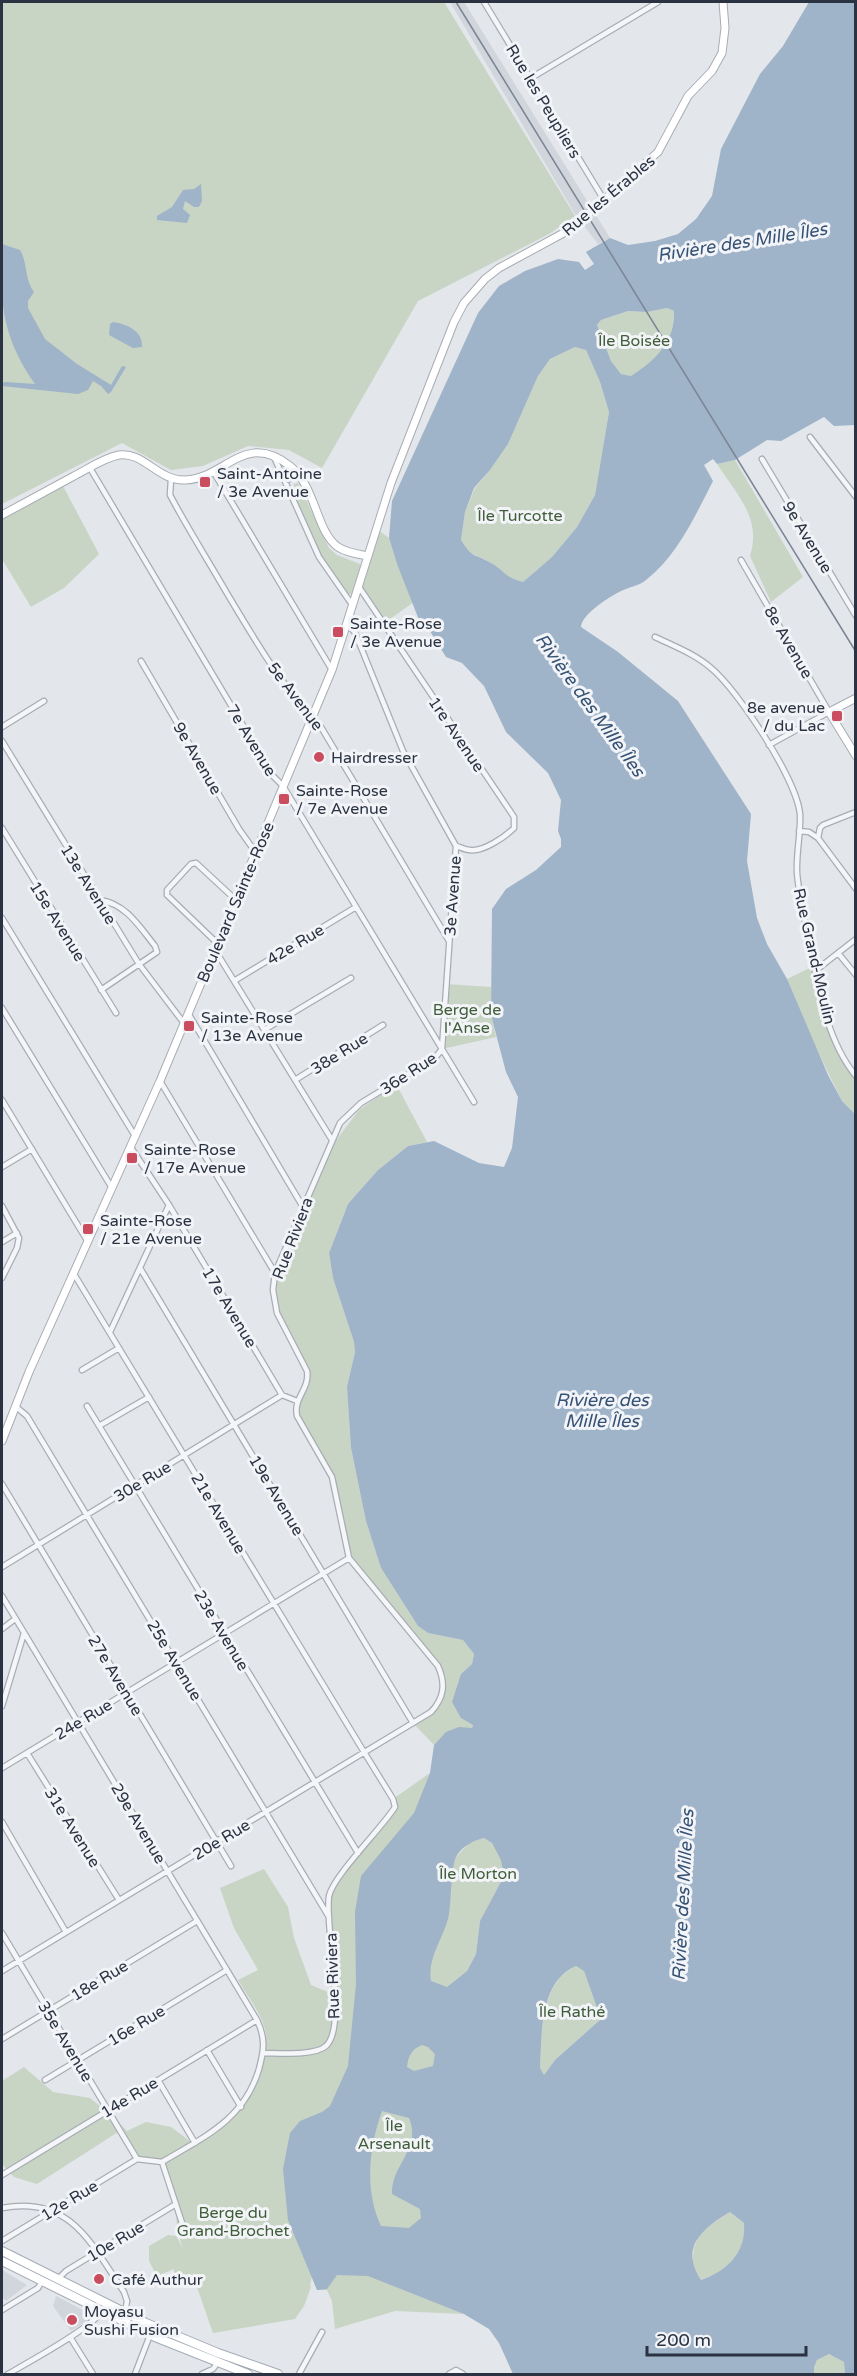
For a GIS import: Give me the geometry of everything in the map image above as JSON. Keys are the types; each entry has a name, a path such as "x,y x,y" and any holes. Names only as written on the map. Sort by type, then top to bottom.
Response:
{"main road":[{"path":"2,2251 124,2318"},
{"path":"2,2261 102,2311 278,2374"},
{"path":"152,2330 217,2363 248,2374"}],"street":[{"name":"Rue les Peupliers","path":"484,2 604,200"},
{"path":"531,78 658,2"},
{"name":"Rue les Érables","path":"368,556 392,483 454,322 464,303 473,291 499,268 566,233 658,152 688,96 718,63 725,40 723,2"},
{"path":"810,437 855,497"},
{"path":"2,515 112,458 130,455 171,479 195,479 247,454 264,454 285,463 299,474 333,543 348,552 368,556"},
{"path":"274,457 319,557 353,606"},
{"name":"9e Avenue","path":"762,459 855,616"},
{"name":"7e Avenue","path":"90,468 273,776 283,786 474,1102"},
{"path":"213,471 332,670"},
{"path":"285,482 299,474"},
{"name":"5e Avenue","path":"171,479 170,495 178,511 256,642 287,689 321,727 449,942"},
{"name":"Boulevard Sainte-Rose","path":"2,1441 29,1372 160,1081 332,670 368,556"},
{"name":"8e Avenue","path":"741,560 855,756"},
{"name":"1re Avenue","path":"359,587 514,817 514,828 510,832 478,850 456,846"},
{"name":"3e Avenue","path":"347,625 358,639 403,751 456,846 442,1049"},
{"name":"Rue Grand-Moulin","path":"656,637 691,654 712,669 746,709 769,745 795,794 800,813 797,858 799,886 815,971 838,1048 855,1076"},
{"name":"9e Avenue","path":"141,661 239,829 256,853"},
{"path":"769,745 855,698"},
{"path":"2,727 44,701"},
{"name":"13e Avenue","path":"2,741 139,964 183,1022"},
{"path":"818,838 820,828 824,825 855,812"},
{"name":"15e Avenue","path":"2,828 116,1013"},
{"path":"800,831 809,832 818,838 855,889"},
{"path":"236,900 196,863 191,864 167,890 167,895 216,947 234,981 332,1140"},
{"path":"100,900 110,902 127,912 157,952 101,990"},
{"name":"42e Rue","path":"234,981 356,907"},
{"path":"2,918 135,1136"},
{"path":"815,971 855,939"},
{"path":"838,953 855,975"},
{"path":"264,1030 351,978"},
{"path":"2,1008 112,1188"},
{"path":"188,1013 303,1208"},
{"name":"38e Rue","path":"295,1080 383,1025"},
{"name":"36e Rue","path":"373,1096 435,1058 442,1049"},
{"path":"160,1081 275,1273"},
{"name":"Rue Riviera","path":"297,1401 306,1389 307,1371 277,1313 273,1290 275,1273 340,1124 350,1111 373,1096"},
{"path":"2,1100 88,1242"},
{"name":"17e Avenue","path":"130,1146 169,1205 282,1395"},
{"path":"2,1167 32,1149"},
{"path":"110,1332 169,1205"},
{"path":"2,1206 17,1233 19,1242 2,1278"},
{"path":"2,1242 17,1233"},
{"path":"2,1265 6,1270"},
{"name":"19e Avenue","path":"140,1268 414,1723"},
{"name":"21e Avenue","path":"74,1274 364,1752"},
{"path":"82,1370 119,1348"},
{"path":"282,1395 297,1401 295,1408 297,1416 332,1477 349,1558"},
{"name":"30e Rue","path":"2,1567 282,1395"},
{"path":"99,1426 149,1397"},
{"name":"25e Avenue","path":"15,1406 27,1416 330,1918"},
{"name":"23e Avenue","path":"87,1406 358,1853"},
{"name":"27e Avenue","path":"2,1484 231,1866"},
{"name":"24e Rue","path":"2,1768 349,1558"},
{"name":"20e Rue","path":"2,1971 414,1723 431,1712 438,1704 444,1684 438,1666 349,1558"},
{"name":"29e Avenue","path":"2,1596 257,2020 263,2034 263,2053"},
{"path":"2,1629 15,1619"},
{"path":"2,1706 24,1633"},
{"name":"Rue Riviera","path":"263,2053 316,2051 327,2046 333,2034 335,1995 329,1894 395,1807 393,1799 364,1752"},
{"name":"31e Avenue","path":"27,1753 119,1900"},
{"path":"2,1822 66,1932"},
{"name":"18e Rue","path":"2,2039 197,1921"},
{"name":"35e Avenue","path":"2,1933 137,2159"},
{"name":"16e Rue","path":"45,2080 227,1971"},
{"name":"14e Rue","path":"2,2175 257,2020"},
{"path":"207,2050 241,2107"},
{"path":"137,2159 162,2162 231,2118 253,2088 263,2053"},
{"path":"158,2080 195,2142"},
{"name":"12e Rue","path":"2,2241 137,2159"},
{"path":"162,2162 184,2229"},
{"name":"10e Rue","path":"57,2280 66,2271 176,2204"},
{"path":"2,2208 20,2206 53,2210 72,2222 127,2297 124,2318"},
{"path":"2,2310 38,2288 42,2281"},
{"path":"8,2374 70,2337 97,2318 102,2311"},
{"path":"135,2374 152,2330"},
{"path":"299,2374 322,2332"},
{"path":"70,2337 93,2374"},
{"path":"202,2374 213,2369 222,2355"},
{"path":"20,2367 24,2374"},
{"path":"449,2374 456,2370 463,2374"}],"shaded area":[{"path":"450,2 464,2 610,238 598,244 575,214"},
{"path":"2,2270 27,2285 6,2301 2,2297"},
{"path":"56,2296 94,2316 71,2331 53,2306"}],"green space":[{"path":"2,2 444,2 575,216 549,234 418,301 322,468 289,450 248,446 203,466 171,470 122,443 2,504"},
{"name":"Île Boisée","path":"667,308 674,311 673,323 671,333 662,350 649,364 631,376 621,374 611,361 597,325 601,320 628,311 647,312"},
{"name":"Île Turcotte","path":"575,347 586,350 600,382 609,412 595,495 577,527 552,557 523,582 508,576 468,550 461,540 465,512 475,488 508,444 538,376 550,359"},
{"path":"735,460 803,577 771,602 750,556 753,530 746,507 717,464"},
{"path":"298,483 329,548 337,555 360,564 353,594 348,594 320,554 293,495 294,484"},
{"path":"63,486 99,554 64,588 31,607 2,559 2,518"},
{"path":"378,530 389,538 397,564 414,602 383,624 359,587"},
{"path":"814,966 838,1048 855,1076 855,1114 842,1101 800,1015 787,979"},
{"name":"Berge de l'Anse","path":"446,984 491,987 491,1015 496,1037 442,1049"},
{"path":"396,1084 427,1142 408,1146 378,1170 354,1197 348,1204 329,1253 333,1278 354,1342 355,1352 347,1387 351,1448 366,1521 381,1568 418,1626 428,1633 463,1640 474,1654 472,1664 461,1674 472,1728 451,1731 434,1745 413,1723 431,1712 442,1693 438,1666 349,1557 333,1482 295,1416 308,1379 281,1318 275,1290 303,1207 334,1143 359,1110"},
{"path":"430,1773 457,1856 469,1843 484,1838 492,1843 502,1860 504,1876 480,1921 476,1954 467,1971 447,1987 441,2040 413,2141 464,2314 395,2311 335,2329 332,2301 327,2290 317,2290 312,2276 311,2287 304,2306 295,2319 213,2333 197,2287 181,2287 174,2280 174,2269 157,2276 149,2261 149,2246 168,2235 176,2236 183,2248 177,2231 176,2204 162,2162 138,2158 108,2112 127,2131 146,2122 171,2127 191,2142 211,2131 241,2108 258,2071 266,2034 258,2013 238,1980 258,1970 234,1928 220,1888 264,1869 288,1907 294,1938 311,1985 335,1995 329,1904 333,1886 395,1807 393,1799"},
{"name":"Île Rathé","path":"576,1966 584,1971 601,2019 555,2060 544,2075 540,2068 541,2040 549,1997 564,1974"},
{"path":"24,2067 53,2092 90,2098 101,2107 118,2132 37,2184 14,2177 2,2164 2,2081"},
{"path":"730,2212 744,2223 742,2244 727,2266 701,2280 692,2267 694,2248 700,2232"},
{"path":"829,2354 844,2362 845,2374 814,2374 813,2367 817,2360"}],"water":[{"name":"Rivière des Mille Îles","path":"809,2 855,2 855,425 834,426 824,417 781,441 767,440 735,460 717,464 713,459 704,465 713,481 684,535 667,559 643,582 621,591 597,606 586,617 581,627 618,652 678,701 751,814 747,861 757,918 767,944 787,979 828,1075 842,1101 855,1114 855,2374 845,2374 844,2362 829,2354 817,2360 814,2374 513,2374 499,2343 489,2329 464,2314 368,2276 337,2275 327,2289 317,2290 288,2220 283,2169 290,2133 300,2121 330,2106 348,2066 356,1984 355,1912 361,1876 414,1813 430,1773 434,1745 446,1732 459,1727 472,1728 473,1725 461,1718 452,1702 461,1674 472,1664 474,1654 463,1640 428,1633 418,1626 381,1568 366,1521 351,1448 347,1387 355,1352 354,1342 333,1278 329,1253 348,1204 378,1170 408,1146 434,1141 479,1163 504,1167 512,1148 518,1097 506,1072 491,1015 492,909 506,889 536,870 561,847 558,831 561,800 548,773 506,732 484,686 462,663 446,657 430,631 423,630 389,538 392,501 478,313 499,286 525,271 558,259 579,262 585,270 594,264 586,252 610,238 628,245 655,241 678,234 696,219 712,196 721,149 760,74 783,46","holes":["667,308 674,311 671,332 656,357 631,376 621,374 611,361 597,325 601,320 628,311 647,312","575,347 586,350 600,382 609,412 595,495 577,527 552,557 523,582 512,578 491,563 471,553 461,540 465,512 474,488 508,444 538,376 550,359","484,1838 492,1843 501,1860 504,1876 480,1921 476,1954 467,1971 447,1987 431,1981 431,1965 448,1919 455,1860 463,1849","576,1966 584,1971 601,2019 555,2060 544,2075 540,2068 543,2025 549,1996 555,1984","422,2045 428,2047 435,2054 433,2066 414,2071 407,2067 410,2056","382,2111 409,2118 412,2139 396,2174 392,2194 420,2209 421,2218 409,2228 381,2226 370,2183 374,2139","730,2212 744,2223 744,2234 733,2259 719,2271 701,2280 692,2258 693,2248 703,2232"]},
{"path":"201,184 202,201 199,207 194,207 185,201 183,209 190,215 187,223 157,220 157,216 172,207 183,190 194,189"},
{"path":"2,244 20,250 34,292 28,301 28,308 45,339 77,364 111,385 122,366 126,367 111,392 108,394 93,381 88,390 78,394 2,386 2,383 6,382 35,384 15,350 5,317"},
{"path":"113,322 133,329 142,341 142,347 133,348 109,335 110,324"}],"tram line":[{"path":"456,2 856,652"}],"place":[{"name":"Saint-Antoine / 3e Avenue","path":"205,482"},
{"name":"Sainte-Rose / 3e Avenue","path":"338,632"},
{"name":"8e avenue / du Lac","path":"837,716"},
{"name":"Hairdresser","path":"319,757"},
{"name":"Sainte-Rose / 7e Avenue","path":"284,799"},
{"name":"Sainte-Rose / 13e Avenue","path":"189,1026"},
{"name":"Sainte-Rose / 17e Avenue","path":"132,1158"},
{"name":"Sainte-Rose / 21e Avenue","path":"88,1229"},
{"name":"Café Authur","path":"99,2279"},
{"name":"Moyasu Sushi Fusion","path":"72,2320"}],"park label":[{"name":"Île Morton","path":"478,1873"},
{"name":"Île Arsenault","path":"394,2134"},
{"name":"Berge du Grand-Brochet","path":"233,2221"}]}
